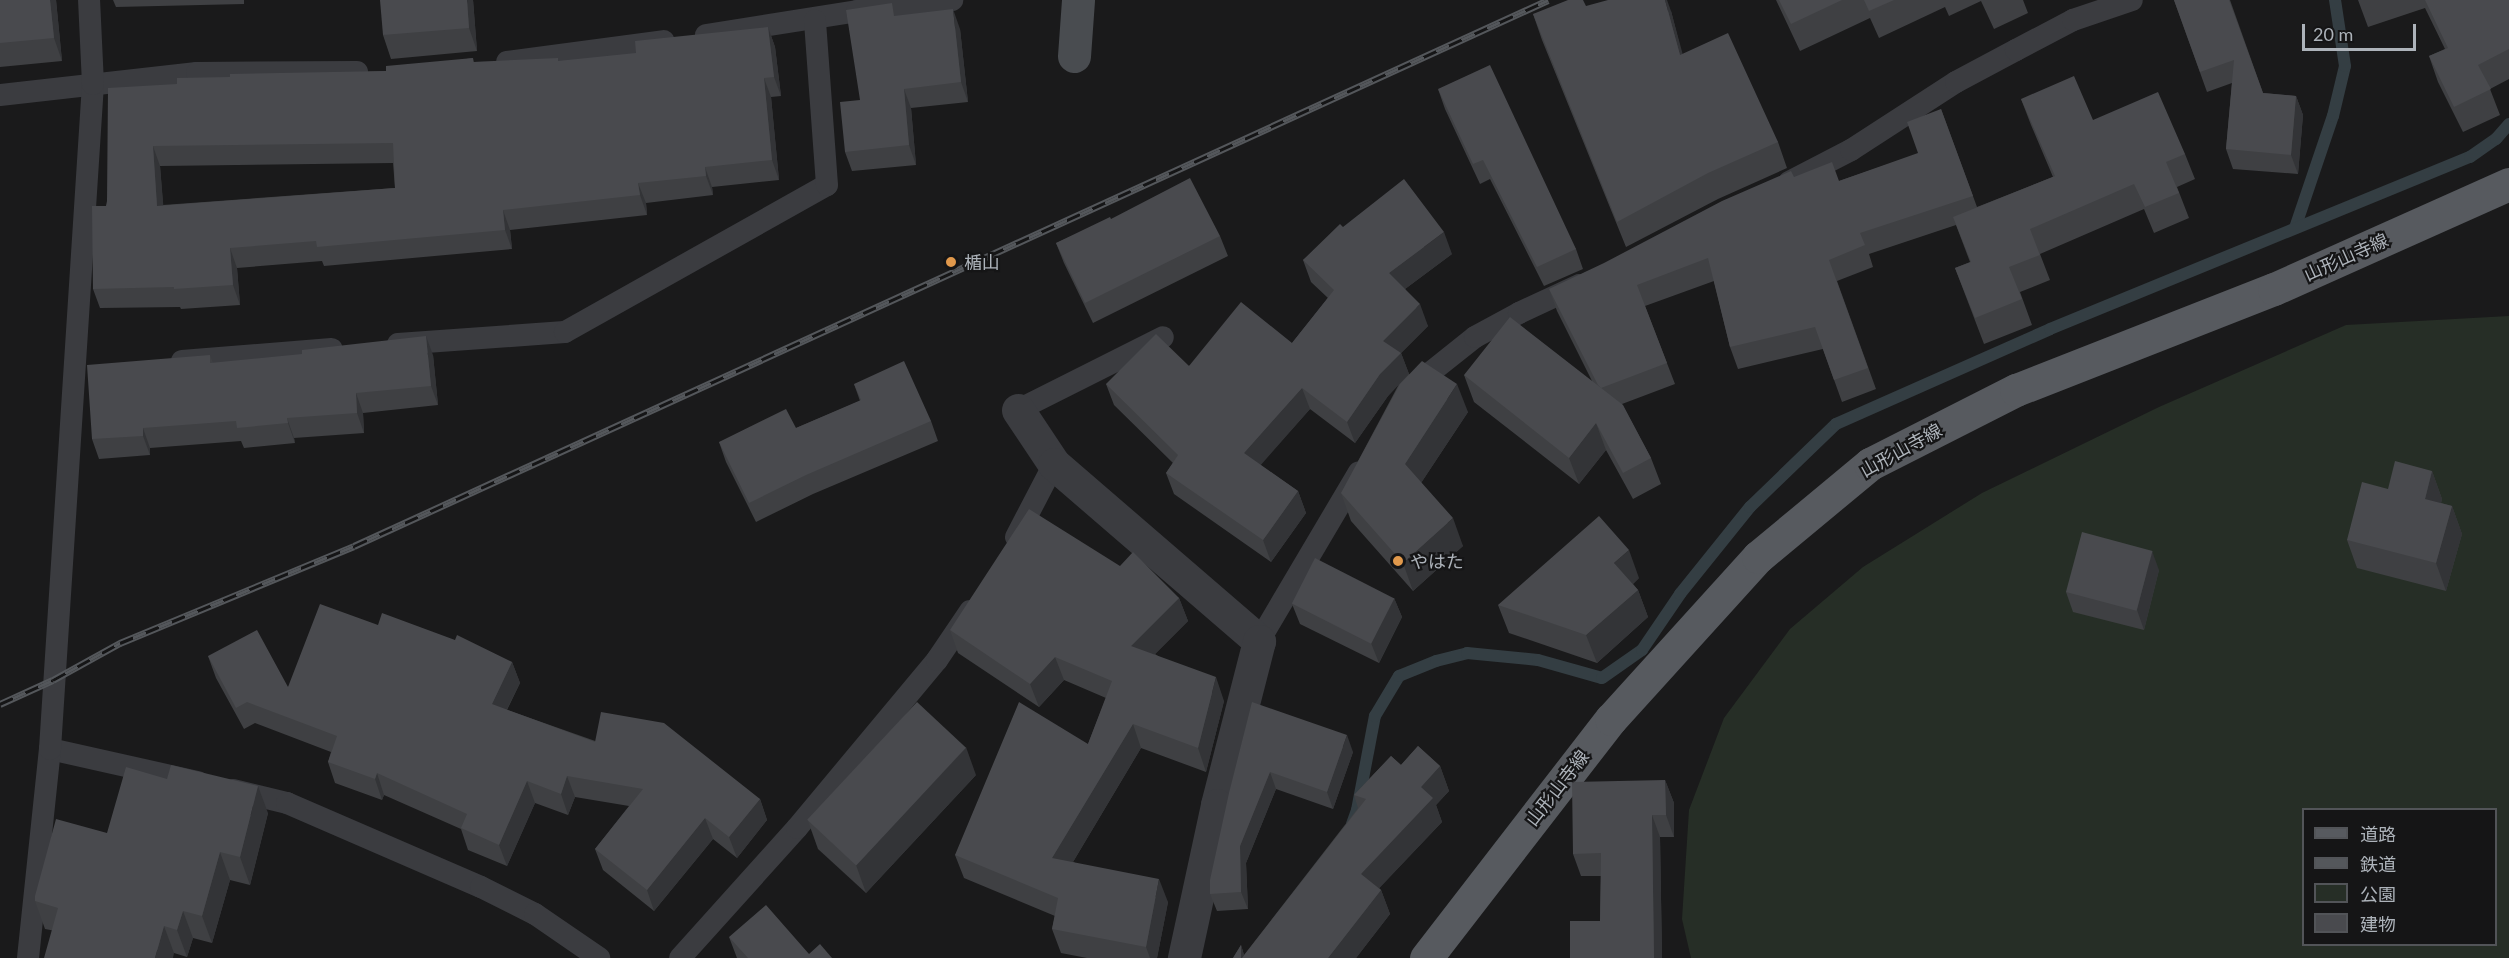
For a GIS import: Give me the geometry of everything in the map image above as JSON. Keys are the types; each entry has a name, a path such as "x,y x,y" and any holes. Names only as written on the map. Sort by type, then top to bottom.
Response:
{"main road":[{"name":"山形山寺線","path":"1426,958 1611,719 1758,557 1870,464 2016,390 2274,289 2509,184"}],"street":[{"path":"1074,56 1078,0"},
{"path":"1018,410 1054,464 1258,641 1216,805 1184,958"}],"lane":[{"path":"28,958 50,749 93,84 89,0"},
{"path":"491,63 815,20 891,3 952,0"},
{"path":"1774,189 1851,150 1947,88 2016,50 2073,20 2132,0"},
{"path":"378,346 565,332 827,185 815,20"},
{"path":"0,95 197,74 374,72"},
{"path":"1399,404 1431,372 1475,338 1519,313 1595,278"},
{"path":"1018,410 1163,337"},
{"path":"155,363 354,348"},
{"path":"73,369 97,367"},
{"path":"1258,641 1368,455"},
{"path":"1007,553 1054,464"},
{"path":"680,958 797,828 937,660 982,592"},
{"path":"50,749 287,803 471,883 535,914 599,958"}],"green space":[{"path":"2509,316 2509,958 1691,958 1682,919 1689,810 1724,718 1790,629 1863,567 1982,493 2159,407 2346,325"}],"building":[{"path":"0,0 50,0 54,38 0,43"},
{"path":"380,0 467,0 469,28 383,35"},
{"path":"1568,0 1583,0 1586,6 1608,0 1665,0 1680,55 1728,33 1778,142 1708,173 1617,222 1533,14"},
{"path":"1779,0 1842,0 1791,24"},
{"path":"1864,0 1894,0 1869,11"},
{"path":"2174,0 2229,0 2263,93 2296,96 2291,155 2226,149 2234,60 2200,72"},
{"path":"2425,0 2509,0 2509,49 2478,65 2491,89 2454,107 2429,56 2448,48"},
{"path":"892,3 894,16 953,9 961,82 904,89 909,145 845,152 840,102 860,100 846,10"},
{"path":"768,27 774,77 764,78 772,160 705,167 706,176 638,183 640,195 503,210 505,230 317,247 316,241 230,248 233,285 174,289 174,287 93,289 92,206 106,206 107,201 108,88 177,84 177,78 230,77 230,74 386,71 386,66 473,58 473,62 558,58 558,61 636,53 635,41","holes":["393,143 395,188 157,206 153,146"]},
{"path":"1490,65 1576,249 1537,267 1483,160 1473,164 1438,89"},
{"path":"2074,76 2093,120 2158,92 2185,154 2166,162 2179,193 2145,207 2134,184 2030,229 2040,255 2009,267 2022,299 1975,318 1955,268 1971,262 1953,217 2055,176 2021,99"},
{"path":"1941,109 1973,196 1860,233 1865,245 1829,260 1868,368 1834,380 1815,327 1730,347 1708,258 1637,285 1667,363 1601,388 1598,385 1549,289 1722,201 1791,171 1794,177 1832,162 1839,181 1918,153 1907,122"},
{"path":"1190,178 1220,236 1085,303 1056,243 1110,217 1111,219"},
{"path":"1404,179 1444,232 1389,273 1420,304 1383,341 1401,353 1380,374 1347,422 1302,388 1244,453 1298,491 1263,540 1166,473 1178,455 1106,384 1156,334 1189,366 1241,302 1292,343 1334,290 1303,260 1340,224 1343,227"},
{"path":"1510,317 1623,405 1651,458 1623,473 1596,423 1569,458 1464,375"},
{"path":"426,336 431,386 356,393 357,413 287,418 288,423 237,428 236,421 143,428 143,436 92,439 87,365 210,355 210,363 302,354 302,350"},
{"path":"904,361 931,421 806,475 749,503 719,442 786,409 796,428 861,400 854,384"},
{"path":"1422,361 1457,384 1405,464 1453,518 1403,563 1341,493 1400,384"},
{"path":"2395,461 2432,471 2425,499 2452,506 2436,563 2347,540 2362,482 2388,489"},
{"path":"1029,509 1120,566 1133,552 1179,598 1131,646 1216,677 1198,748 1133,724 1052,858 1159,879 1146,947 1052,929 1058,898 955,855 1019,702 1088,744 1112,681 1055,657 1030,684 950,630"},
{"path":"1599,516 1629,550 1614,563 1638,590 1586,635 1498,605"},
{"path":"2082,532 2153,551 2136,611 2066,592"},
{"path":"1315,558 1394,598 1371,644 1292,603"},
{"path":"320,604 378,625 382,613 455,640 457,635 512,662 492,704 595,742 601,712 664,723 760,799 729,837 705,818 647,890 595,849 643,789 567,776 561,794 527,781 499,845 461,828 467,814 377,773 375,779 328,762 337,736 247,702 236,708 208,656 257,630 288,687"},
{"path":"917,702 966,748 856,865 807,820"},
{"path":"1252,702 1347,735 1327,792 1270,772 1240,846 1241,892 1210,894 1210,880 1229,793"},
{"path":"1418,746 1440,766 1421,787 1433,798 1361,874 1381,890 1328,958 1242,958 1366,799 1354,795 1391,756 1401,765"},
{"path":"171,765 258,786 240,857 220,852 202,916 183,911 177,930 164,926 155,958 44,958 58,908 35,901 35,896 56,819 107,833 126,767 167,779"},
{"path":"1665,780 1666,815 1652,815 1654,958 1570,958 1570,921 1600,921 1601,853 1573,854 1572,782"},
{"path":"766,905 809,954 820,944 832,958 748,958 729,937"},
{"path":"1241,945 1241,958 1233,958"}],"waterway":[{"path":"2295,228 2333,116 2345,66 2335,0"},
{"path":"1352,824 1357,810 1375,716 1399,676 1436,661 1467,653 1538,660 1602,678 1642,650 1680,594 1750,507 1836,424 2050,329 2470,157 2496,139 2509,124"}],"railway":[{"path":"0,704 53,680 120,643 354,546 1548,0"}],"place":[{"name":"楯山","path":"951,262"},
{"name":"やはた","path":"1398,561"}]}
